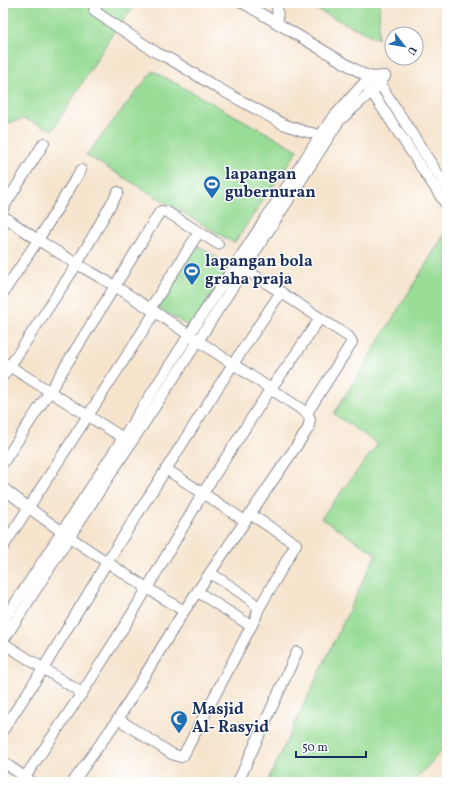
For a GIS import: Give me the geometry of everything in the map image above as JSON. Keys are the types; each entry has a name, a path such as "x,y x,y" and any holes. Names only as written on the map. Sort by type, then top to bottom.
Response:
{"street":[{"path":"98,3 94,11 157,53 283,124 320,135"},
{"path":"243,3 370,82 447,188"},
{"path":"277,3 278,24"},
{"path":"3,622 66,534 127,440 189,335 320,135 330,121 370,82"},
{"path":"370,82 447,206"},
{"path":"127,440 198,341 339,121 370,82"},
{"path":"3,208 44,143"},
{"path":"3,293 81,170"},
{"path":"118,192 77,264 6,368 50,391 127,440"},
{"path":"3,463 50,391 159,213 161,211 167,212 218,244"},
{"path":"3,216 38,240 115,286 271,388 307,413 310,420 308,429 184,611 118,720 73,782"},
{"path":"3,547 88,416 199,232"},
{"path":"245,268 349,337 352,342 307,413"},
{"path":"3,730 43,669 107,562 233,364 281,292"},
{"path":"3,762 29,780 132,614 203,493 271,388 320,318"},
{"path":"118,720 172,754 181,757 256,617 258,610 296,544 203,493 166,470"},
{"path":"3,488 28,508 107,562 184,611"},
{"path":"66,534 3,642 82,693"},
{"path":"210,573 242,594 257,606 258,610"},
{"path":"198,592 251,626"},
{"path":"238,782 297,652"}],"green space":[{"path":"3,3 137,3 113,33 53,130 25,119 3,124"},
{"path":"380,3 378,39 305,4"},
{"name":"lapangan gubernuran","path":"153,71 298,150 234,243 86,155"},
{"path":"447,230 447,745 413,782 267,782 376,554 321,518 378,444 334,414"},
{"name":"lapangan bola graha praja","path":"194,243 230,266 191,328 155,306"}],"place":[{"name":"lapangan gubernuran","path":"212,199"},
{"name":"lapangan bola graha praja","path":"192,286"},
{"name":"Masjid Al- Rasyid","path":"179,734"}]}
